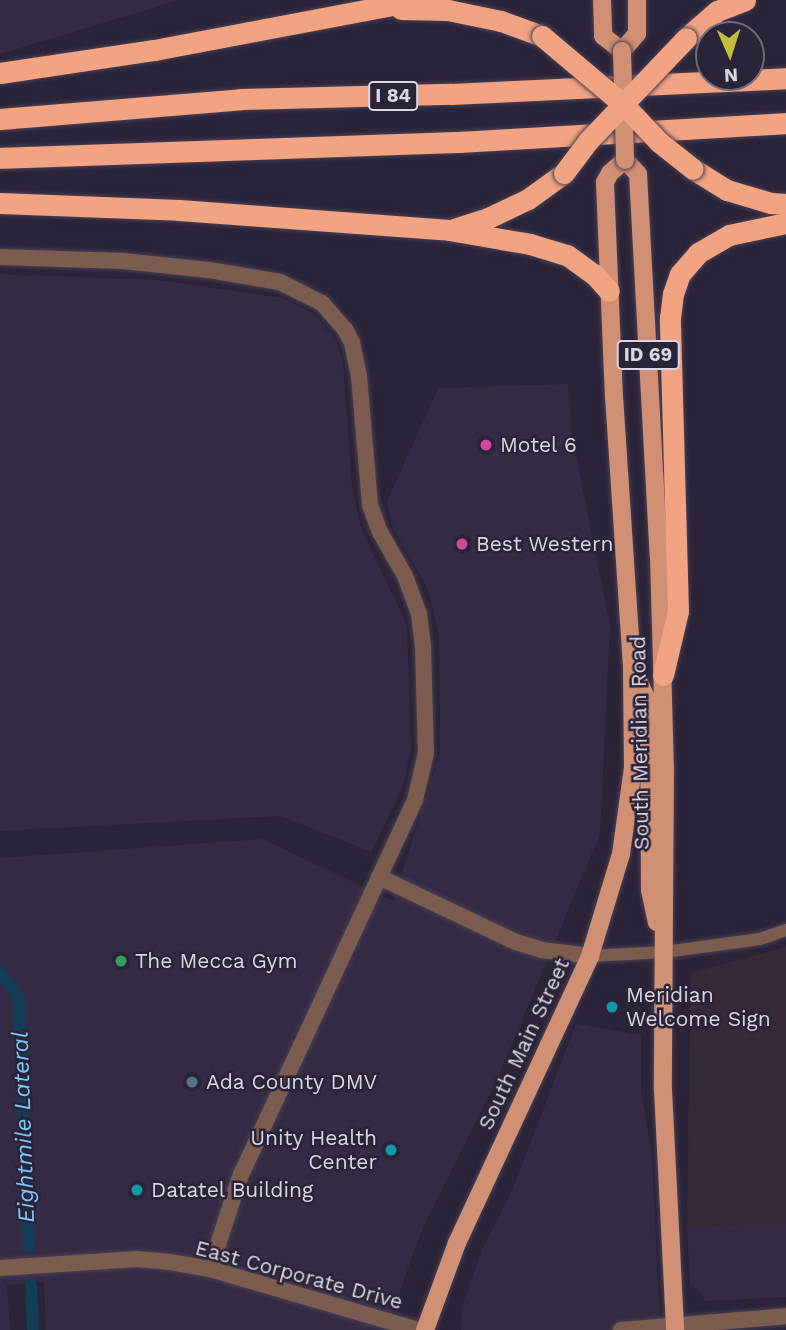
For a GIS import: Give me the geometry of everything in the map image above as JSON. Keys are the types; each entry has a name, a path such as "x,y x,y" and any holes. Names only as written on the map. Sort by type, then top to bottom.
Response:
{"highway":[{"path":"0,73 155,50 419,0"},
{"path":"449,230 488,218 528,199 564,173 588,141 686,38 717,11 745,0"},
{"path":"366,9 448,10 501,21 542,36 624,105 659,142 692,169 727,190 771,203 786,204"},
{"name":"I 84","path":"0,119 241,99 465,94 786,78"},
{"path":"0,158 460,142 786,123"},
{"path":"0,203 179,210 449,230 530,244 568,255 595,275 609,291"},
{"path":"663,675 678,611 670,318 673,294 680,274 698,253 729,235 786,223"}],"main road":[{"path":"602,0 603,36 622,51"},
{"name":"South Meridian Road","path":"637,0 637,34 622,51 625,160 638,174 663,675 663,1090 675,1328"},
{"name":"South Meridian Road","path":"625,160 610,173 605,182 614,398 632,667 633,768"},
{"path":"632,667 649,704 650,890 665,952"},
{"name":"South Main Street","path":"425,1330 457,1243 590,956 621,854 633,768"}],"street":[{"path":"0,257 166,265 280,282 323,303 345,329 359,376 370,505 380,533 415,600 423,647 425,753 422,779 415,800 241,1174 210,1269"},
{"path":"379,877 516,942 542,950 590,956 665,952 760,939 786,930"},
{"name":"East Corporate Drive","path":"0,1268 137,1259 210,1269 418,1330"},
{"path":"621,1330 675,1328 786,1315"}],"shaded area":[{"path":"0,0 179,0 0,54"},
{"path":"0,274 158,280 282,298 313,313 335,338 343,362 352,487 361,528 407,625 411,748 404,784 371,852 280,816 0,831"},
{"path":"568,384 571,430 610,625 600,834 498,1077 423,1227 386,1330 46,1330 44,1282 7,1285 10,1330 0,1330 0,858 263,839 393,901 440,754 439,636 428,589 393,529 387,502 438,388"},
{"path":"786,947 786,1222 687,1227 691,973"},
{"path":"576,1024 641,1035 641,1091 652,1155 660,1330 461,1330 463,1304 482,1250 512,1191"},
{"path":"786,1222 786,1297 705,1301 702,1293 690,1286 687,1227"}],"waterway":[{"name":"Eightmile Lateral","path":"0,972 19,997 29,1247"},
{"name":"Eightmile Lateral","path":"31,1284 33,1330"}],"place":[{"name":"Motel 6","path":"486,445"},
{"name":"Best Western","path":"462,544"},
{"name":"The Mecca Gym","path":"121,961"},
{"name":"Meridian Welcome Sign","path":"612,1007"},
{"name":"Ada County DMV","path":"192,1082"},
{"name":"Unity Health Center","path":"391,1150"},
{"name":"Datatel Building","path":"137,1190"}]}
